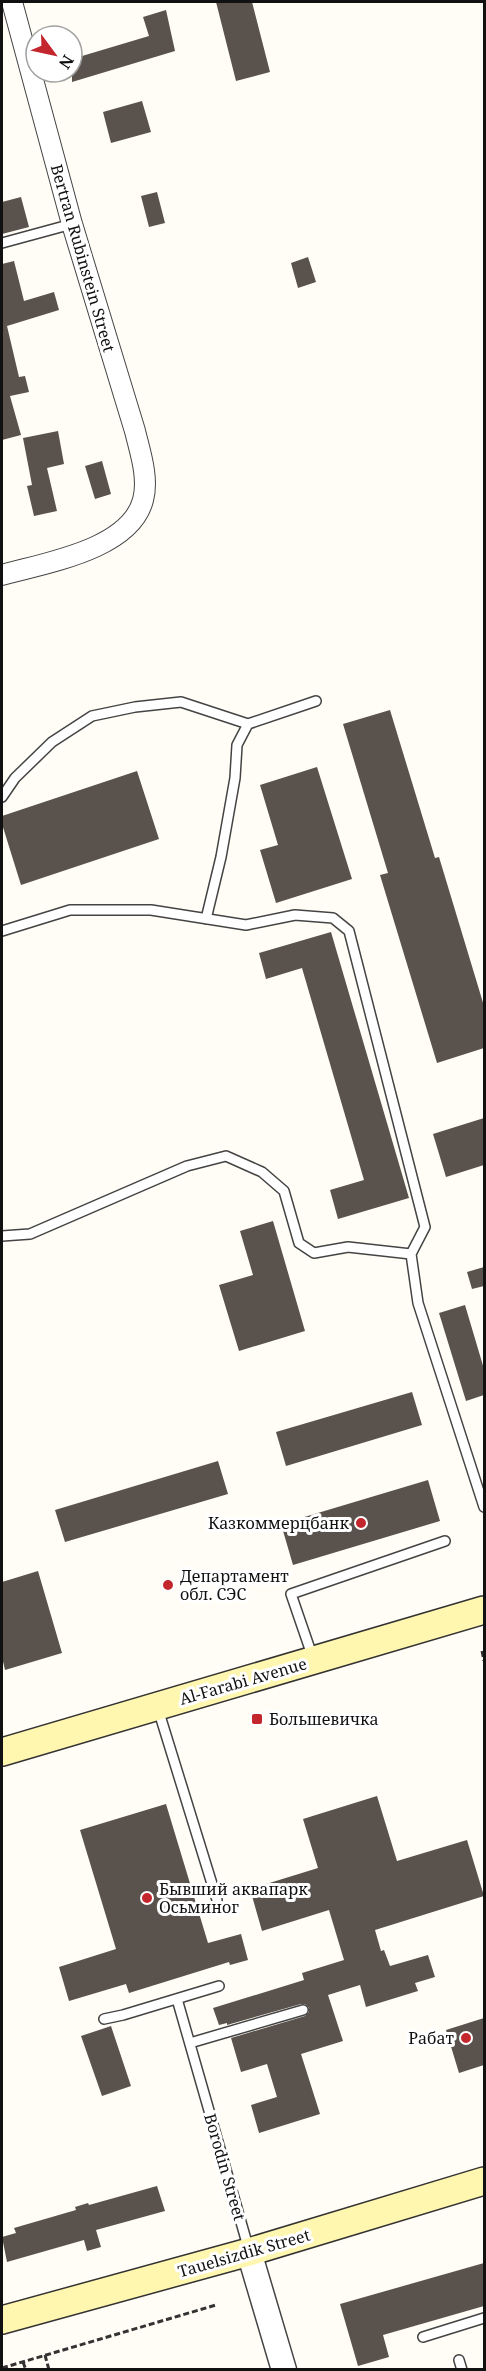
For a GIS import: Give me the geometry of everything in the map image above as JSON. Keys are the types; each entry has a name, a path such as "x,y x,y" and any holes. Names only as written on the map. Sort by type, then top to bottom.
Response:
{"main road":[{"name":"Al-Farabi Avenue","path":"2,1752 484,1610"},
{"name":"Tauelsіzdіk Street","path":"2,2320 249,2252 484,2181"}],"street":[{"name":"Bertran Rubinstein Street","path":"2,575 94,548 117,534 137,515 143,499 142,458 10,26 12,2"},
{"name":"Borodin Street","path":"249,2252 284,2370"}],"lane":[{"path":"2,243 72,224"},
{"path":"2,797 15,778 52,742 92,716 135,707 181,702 248,724 316,701"},
{"path":"206,919 235,778 237,744 248,724"},
{"path":"2,932 70,910 151,910 246,925 295,915 333,918 349,931 424,1227 411,1254 418,1303 484,1507"},
{"path":"2,1236 30,1234 187,1166 226,1156 262,1172 284,1191 298,1243 314,1253 348,1247 411,1254"},
{"path":"314,1660 291,1594 445,1541"},
{"path":"157,1706 217,1900"},
{"path":"104,2019 219,1986"},
{"name":"Borodin Street","path":"177,1999 249,2252"},
{"path":"190,2043 303,2010"},
{"path":"423,2337 484,2318"}],"path":[{"path":"482,1652 484,1660"},
{"path":"2,2368 216,2305"},
{"path":"45,2355 49,2370"},
{"path":"23,2362 26,2370"}],"building":[{"path":"216,2 252,2 270,72 236,81"},
{"path":"166,10 175,51 84,78 84,55 149,36 143,17"},
{"path":"142,101 151,132 111,143 103,112"},
{"path":"157,192 165,223 149,227 141,196"},
{"path":"21,197 29,227 2,234 2,202"},
{"path":"308,257 316,282 298,288 291,263"},
{"path":"14,261 24,301 54,292 59,310 7,326 19,377 25,376 29,392 10,396 21,435 2,440 2,264"},
{"path":"58,431 64,464 47,468 57,511 34,516 27,486 32,485 23,438"},
{"path":"102,461 111,494 95,499 85,466"},
{"path":"390,710 435,858 439,857 484,1006 484,1048 437,1063 380,875 388,873 343,724"},
{"path":"317,767 352,879 276,903 260,850 278,845 260,785"},
{"path":"137,771 159,839 21,885 2,824 2,816"},
{"path":"331,932 409,1198 338,1219 330,1190 364,1180 302,968 266,979 259,953"},
{"path":"484,1118 484,1165 446,1177 433,1134"},
{"path":"273,1221 305,1331 239,1351 219,1285 253,1275 240,1231"},
{"path":"484,1267 484,1286 472,1289 467,1272"},
{"path":"465,1305 484,1369 484,1395 466,1401 439,1313"},
{"path":"412,1392 422,1425 286,1466 276,1432"},
{"path":"218,1461 228,1494 65,1542 55,1510"},
{"name":"Казкоммерцбанк","path":"428,1480 440,1521 293,1565 281,1524"},
{"path":"38,1571 62,1653 5,1670 2,1657 2,1582"},
{"path":"377,1796 397,1861 467,1840 484,1896 375,1930 381,1951 384,1950 390,1966 428,1955 435,1977 415,1983 418,1991 366,2007 360,1985 328,1995 343,2041 301,2054 320,2114 259,2133 251,2105 277,2097 267,2064 241,2072 231,2038 305,2016 309,2008 301,2004 227,2025 227,2023 219,2025 213,2008 304,1980 302,1973 344,1960 329,1910 262,1931 250,1889 318,1868 303,1819"},
{"name":"Бывший аквапарк Осьминог","path":"166,1804 208,1943 241,1934 248,1960 230,1965 229,1962 129,1993 126,1984 69,2001 59,1967 116,1949 80,1830"},
{"name":"Рабат","path":"484,2018 484,2065 459,2073 446,2030"},
{"path":"111,2026 131,2086 102,2096 81,2036"},
{"path":"157,2186 165,2211 96,2230 101,2247 87,2251 84,2240 7,2262 2,2237 16,2233 14,2228 76,2210 75,2207 88,2203 89,2205"},
{"path":"484,2263 484,2306 383,2335 389,2357 358,2366 340,2304"}],"place":[{"name":"Казкоммерцбанк","path":"361,1523"},
{"name":"Департамент обл. СЭС","path":"168,1585"},
{"name":"Большевичка","path":"257,1719"},
{"name":"Бывший аквапарк Осьминог","path":"147,1898"},
{"name":"Рабат","path":"466,2038"}]}
